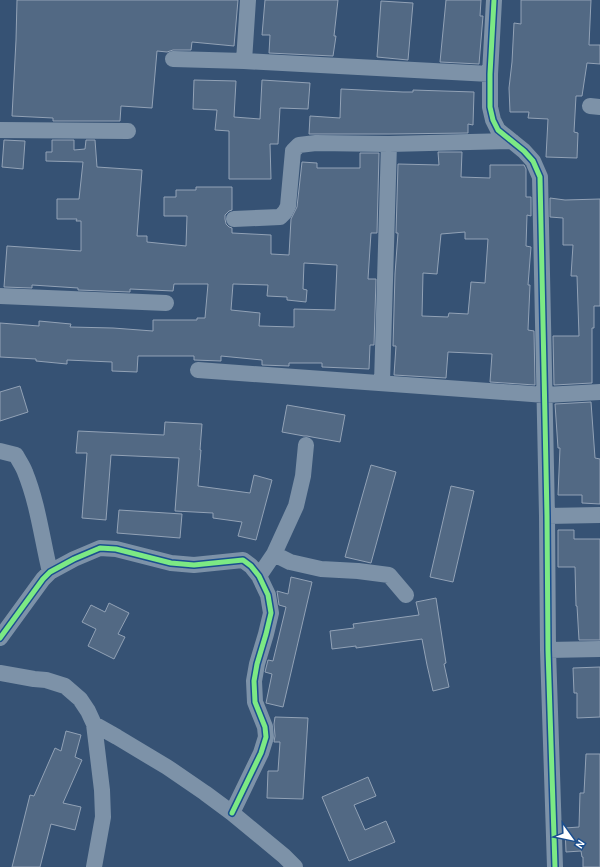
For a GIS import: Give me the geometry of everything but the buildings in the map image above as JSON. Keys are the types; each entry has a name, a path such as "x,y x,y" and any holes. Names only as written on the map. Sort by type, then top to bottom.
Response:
{"street":[{"path":"244,61 248,0"},
{"path":"494,0 490,74 490,107 493,120 498,130 524,151 533,161 540,177 547,516 548,650 555,867"},
{"path":"173,59 244,61 490,74"},
{"path":"0,130 128,131"},
{"path":"234,219 280,216 285,212 288,206 293,151 299,145 316,143 389,144 512,141"},
{"path":"382,383 389,144"},
{"path":"0,296 166,303"},
{"path":"198,370 544,395 600,392"},
{"path":"259,576 274,554 296,506 303,476 306,445"},
{"path":"0,451 16,455 25,471 37,510 50,572"},
{"path":"547,516 600,516"},
{"path":"0,638 43,579 50,572 74,559 100,548 116,548 171,563 194,565 243,560 251,566 259,576 268,595 271,613 257,664 254,681 254,702 265,727 266,737 261,753 232,813"},
{"path":"274,554 290,562 320,569 358,571 389,575 406,595"},
{"path":"548,650 600,649"},
{"path":"0,673 46,680 65,686 80,700 88,711 94,724 102,790 103,818 94,867"},
{"path":"94,724 167,767 205,793 232,813 295,867"}],"cycle path":[{"path":"494,0 490,74 490,107 493,120 498,130 524,151 533,161 540,177 547,516 548,650 555,867"},
{"path":"0,638 43,579 50,572 74,559 100,548 116,549 171,563 194,565 243,560 251,566 259,576 268,595 271,613 257,664 254,681 255,702 265,727 266,737 261,753 232,813"}]}
